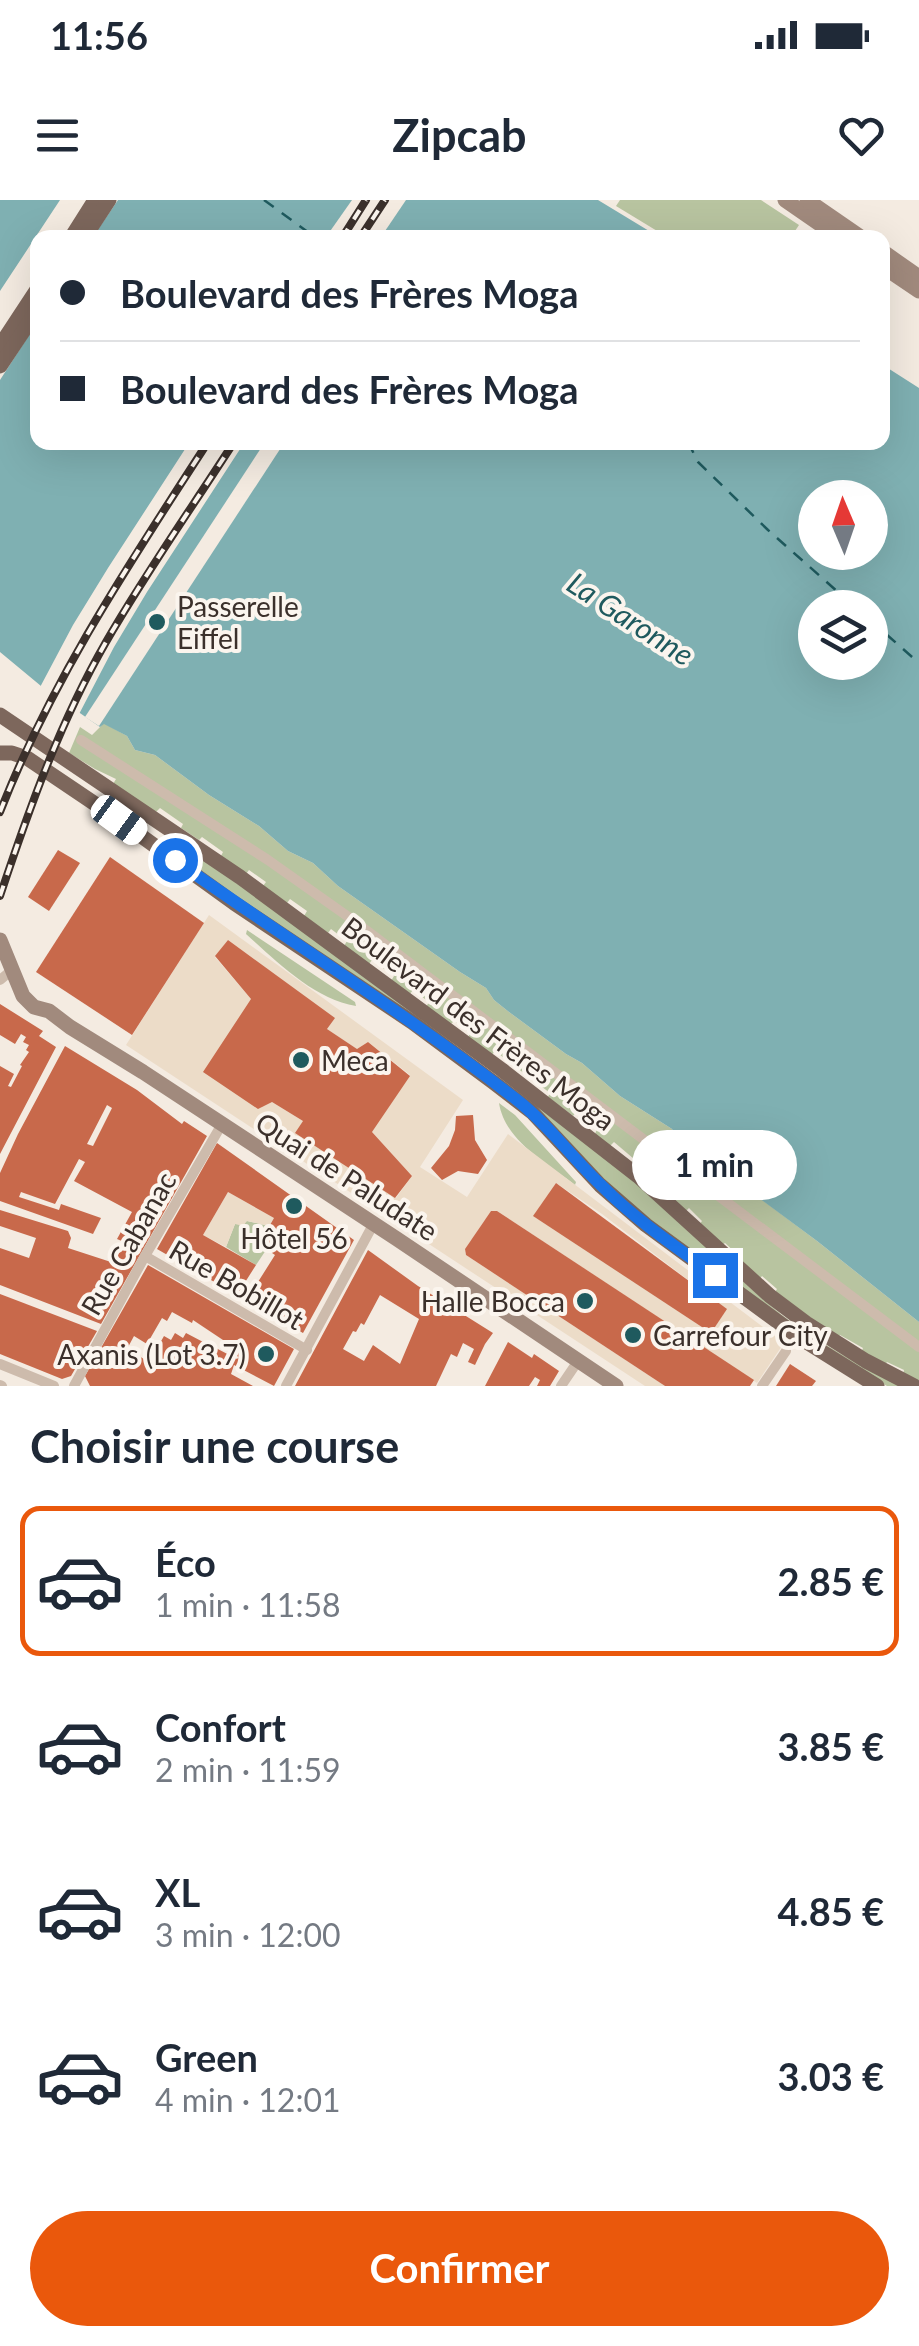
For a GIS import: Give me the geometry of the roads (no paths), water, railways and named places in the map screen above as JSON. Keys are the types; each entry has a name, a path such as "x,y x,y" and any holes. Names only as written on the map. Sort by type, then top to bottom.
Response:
{"main road":[{"path":"76,230 96,200"},
{"path":"89,230 108,200"},
{"path":"0,346 30,300"},
{"path":"0,366 30,321"},
{"name":"Boulevard des Frères Moga","path":"4,719 240,876 502,1070 638,1176 770,1296 806,1323 914,1386"},
{"name":"Boulevard des Frères Moga","path":"0,753 27,758 412,1022 532,1112 600,1185 646,1225 800,1338 876,1386"}],"street":[{"path":"785,200 828,230"},
{"path":"807,200 850,230"},
{"path":"890,257 919,276"},
{"path":"890,271 919,291"},
{"path":"80,740 268,860 350,918 919,1347"},
{"name":"Quai de Paludate","path":"0,940 10,978 32,989 49,1011 70,1027 616,1386"},
{"name":"Rue Cabanac","path":"74,1386 222,1124"},
{"path":"286,1386 374,1224"},
{"name":"Rue Bobillot","path":"145,1256 307,1350"},
{"path":"762,1386 786,1352"},
{"path":"561,1386 578,1361"},
{"path":"0,1364 54,1386"}],"water":[{"name":"La Garonne","path":"0,200 598,200 647,230 30,230 30,450 890,450 890,369 919,388 919,1322 677,1137 672,1129 620,1096 582,1063 509,1012 486,988 155,755 135,750 127,736 104,724 100,727 0,652"}],"railway":[{"path":"347,230 366,200"},
{"path":"365,230 385,200"},
{"path":"0,812 68,668 203,450"},
{"path":"0,896 47,766 89,672 136,591 229,450"}],"place":[{"name":"Passerelle Eiffel","path":"157,622"},
{"name":"Meca","path":"301,1060"},
{"name":"Hôtel 56","path":"294,1206"},
{"name":"Halle Bocca","path":"585,1301"},
{"name":"Carrefour City","path":"633,1335"},
{"name":"Axanis (Lot 3.7)","path":"266,1354"}]}
